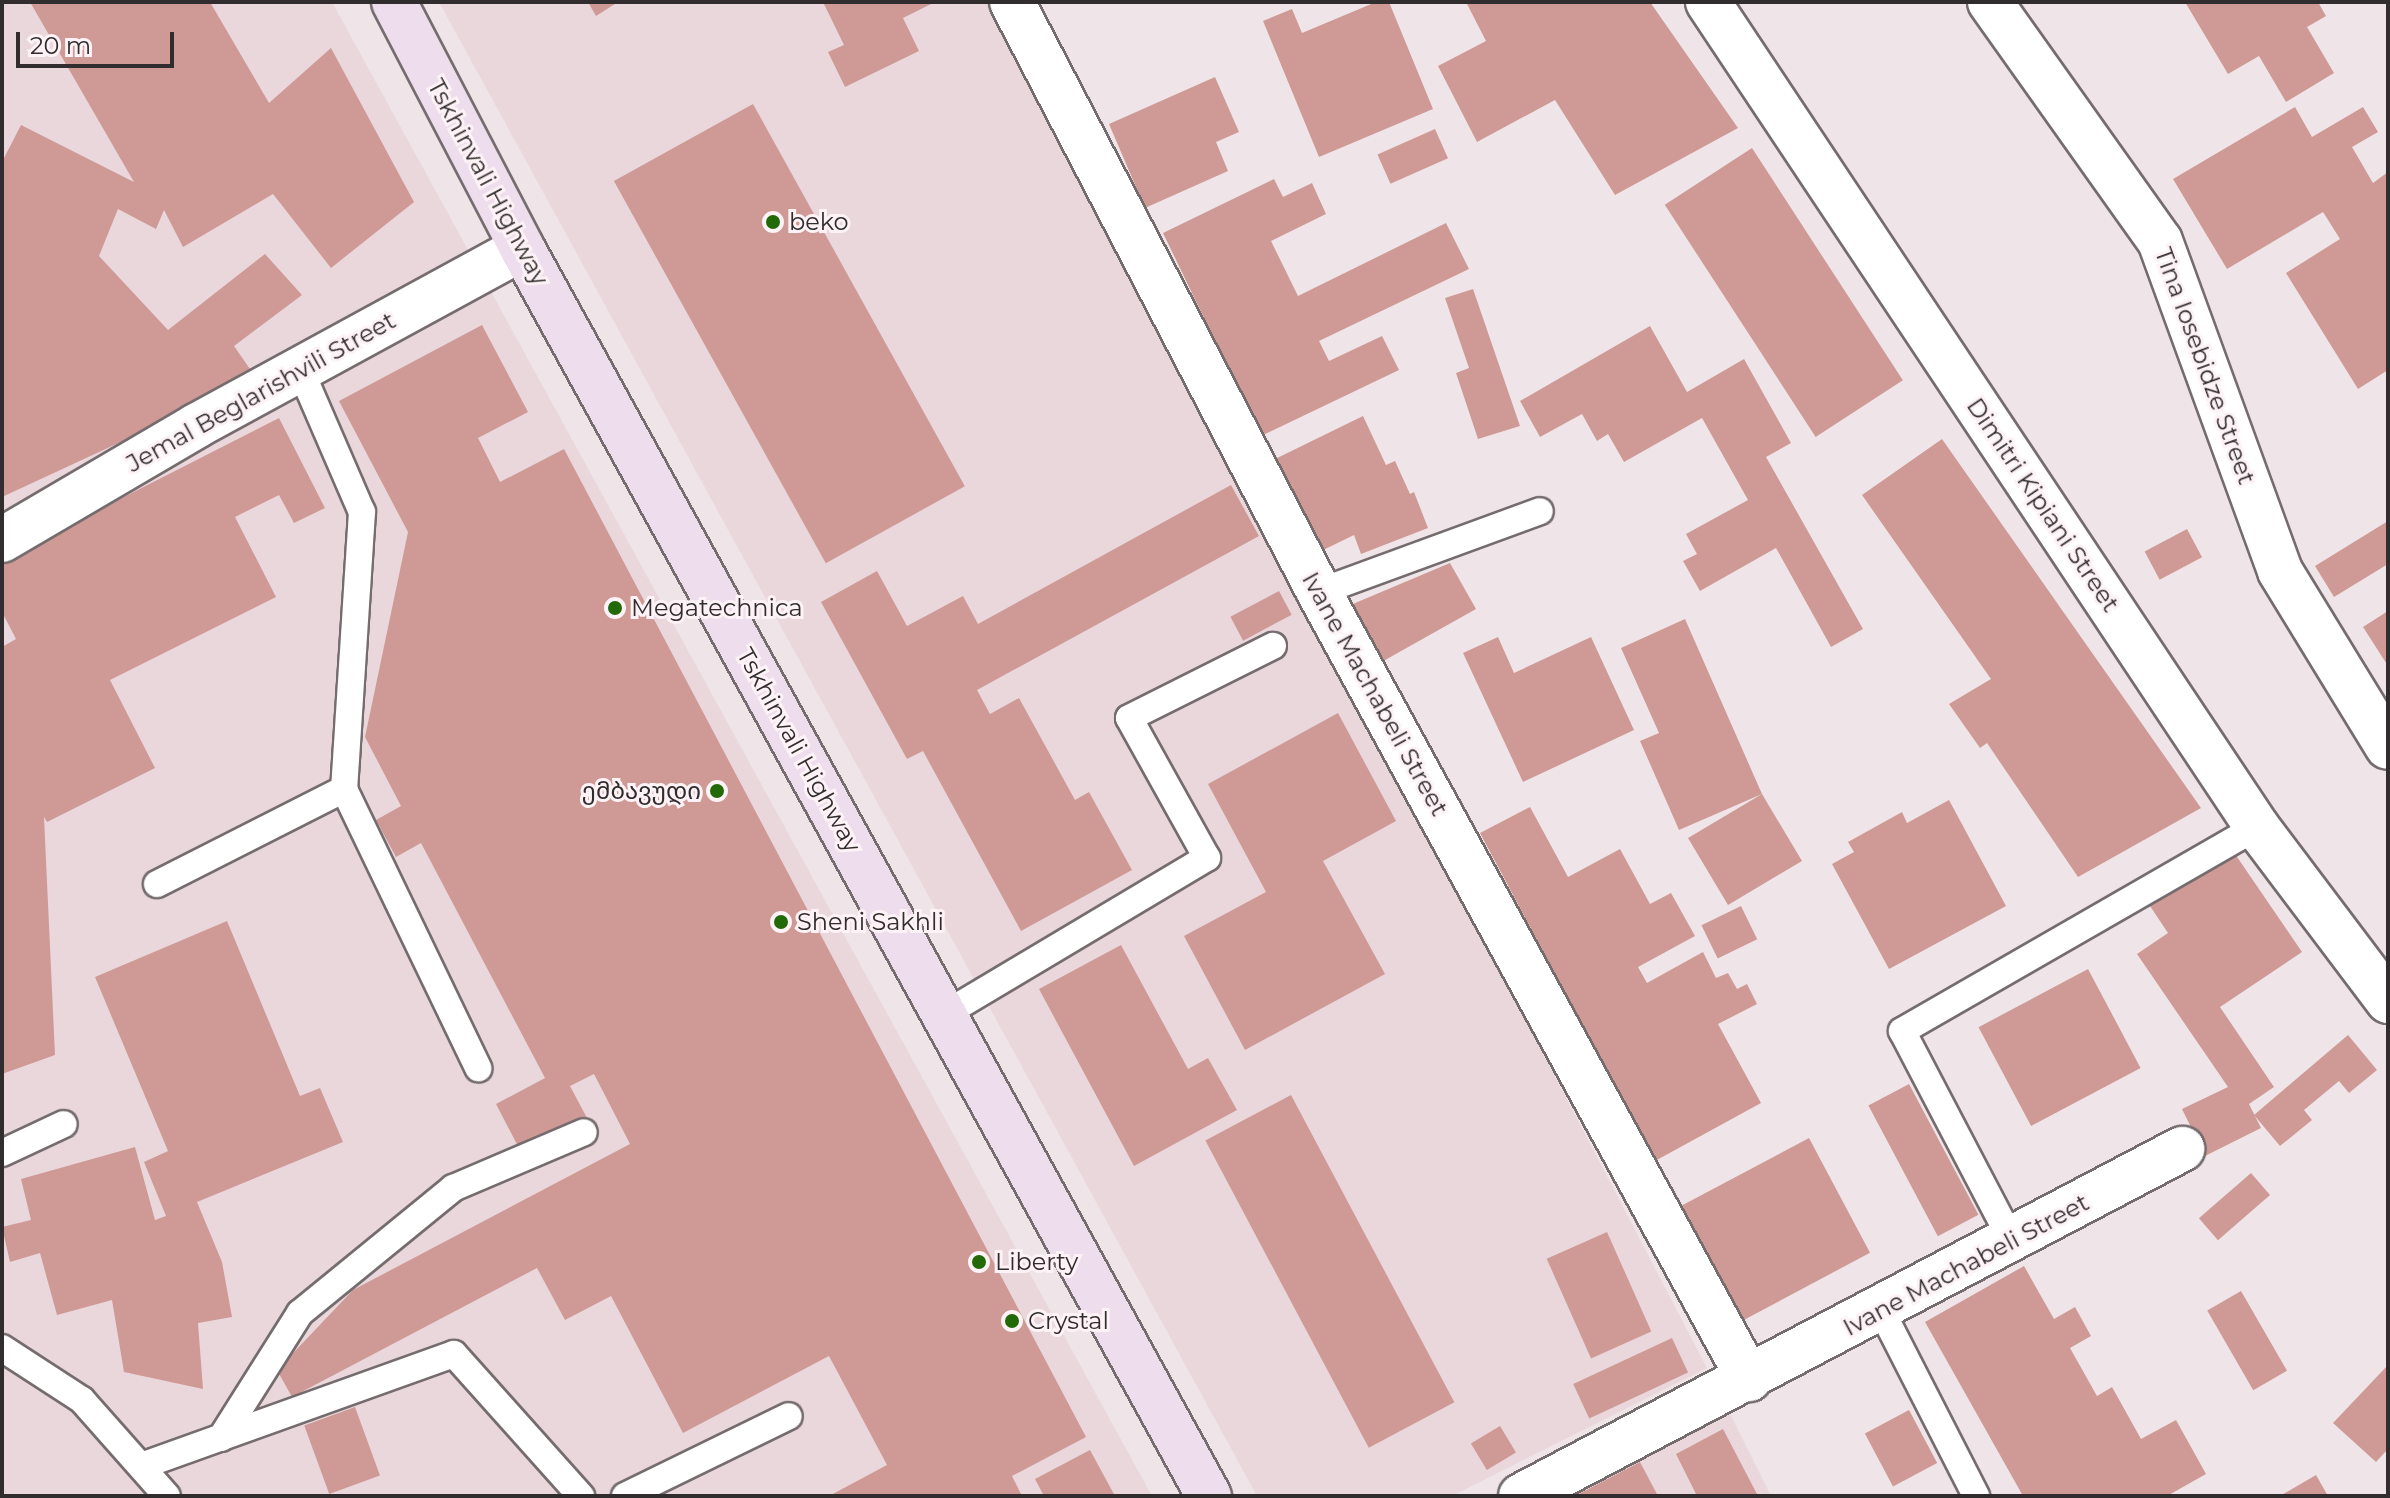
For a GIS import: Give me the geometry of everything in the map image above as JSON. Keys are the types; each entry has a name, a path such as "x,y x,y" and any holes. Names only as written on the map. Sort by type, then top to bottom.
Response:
{"main road":[{"name":"Tskhinvali Highway","path":"394,2 522,248 1209,1496"}],"street":[{"name":"Ivane Machabeli Street","path":"1012,2 1319,592 1749,1379"},
{"name":"Dimitri Kipiani Street","path":"1708,2 2257,827 2385,992"},
{"name":"Tina Iosebidze Street","path":"1990,2 2160,241 2280,571 2388,747"},
{"name":"Jemal Beglarishvili Street","path":"2,540 300,369 522,248"},
{"name":"Ivane Machabeli Street","path":"1521,1496 1881,1310 2182,1149"}],"lane":[{"path":"300,369 362,512 344,789 478,1068"},
{"path":"1319,592 1540,511"},
{"path":"945,1014 1207,858 1129,718 1273,646"},
{"path":"157,884 344,789"},
{"path":"2012,1241 1902,1031 2257,827"},
{"path":"2,1153 64,1124"},
{"path":"221,1438 300,1313 453,1188 584,1132"},
{"path":"1881,1310 1976,1496"},
{"path":"2,1348 82,1400 144,1465 167,1496"},
{"path":"144,1465 454,1354 581,1496"},
{"path":"625,1496 789,1416"}],"shaded area":[{"path":"2,2 332,2 1152,1496 2,1496"},
{"path":"439,2 995,2 1707,1368 1452,1496 1257,1496"},
{"path":"1730,1414 1771,1496 1566,1496"}],"building":[{"path":"30,2 210,2 269,103 331,48 414,202 331,268 273,194 183,247 164,210 156,229 118,209 99,256 168,330 265,254 302,295 234,346 250,369 125,440 2,497 2,162 21,125 134,182"},
{"path":"588,2 618,2 596,16"},
{"path":"823,2 935,2 903,18 919,51 845,87 828,52 844,45"},
{"path":"1376,2 1389,2 1433,109 1319,157 1263,21 1292,9 1302,33"},
{"path":"1466,2 1650,2 1738,128 1615,195 1555,100 1477,142 1438,66 1486,41"},
{"path":"2185,2 2318,2 2326,16 2307,27 2334,73 2286,102 2259,56 2228,74"},
{"path":"1215,77 1239,132 1216,142 1228,171 1145,208 1109,124"},
{"path":"753,104 965,486 826,563 614,181"},
{"path":"2295,107 2312,137 2363,107 2378,132 2352,147 2373,183 2388,172 2388,370 2358,389 2286,273 2340,239 2323,212 2227,269 2173,179"},
{"path":"1435,129 1448,158 1390,184 1377,155"},
{"path":"1752,148 1903,380 1816,437 1665,205"},
{"path":"1274,179 1283,197 1312,183 1326,214 1271,241 1298,296 1446,223 1469,269 1319,341 1329,361 1382,336 1399,370 1261,436 1163,233"},
{"path":"1473,289 1520,426 1478,439 1456,373 1469,368 1445,298"},
{"path":"482,325 528,412 478,438 500,482 564,449 1086,1437 1012,1476 1022,1496 829,1496 887,1465 829,1356 683,1433 611,1296 565,1320 537,1268 292,1397 277,1370 353,1290 630,1144 594,1074 570,1086 587,1118 521,1152 496,1104 545,1078 421,843 396,857 376,820 401,806 365,737 408,532 339,401"},
{"path":"1650,326 1687,392 1744,359 1791,443 1766,457 1863,629 1831,647 1776,548 1700,591 1683,561 1697,554 1686,534 1748,500 1702,418 1624,462 1608,434 1597,441 1582,414 1540,437 1520,401"},
{"path":"1363,416 1386,465 1395,461 1410,494 1414,492 1428,528 1361,554 1354,535 1317,553 1271,461"},
{"path":"279,418 325,508 294,523 279,495 235,517 276,597 110,680 155,768 47,822 44,817 55,1055 2,1074 2,647 16,639 2,612 2,559"},
{"path":"1942,439 2201,808 2078,877 1987,743 1980,748 1949,704 1991,679 1862,495"},
{"path":"1231,485 1259,536 977,690 990,714 1019,698 1075,800 1089,792 1132,870 1021,931 923,751 907,759 821,602 877,571 907,626 963,596 978,624"},
{"path":"2388,521 2388,564 2334,597 2315,566"},
{"path":"2187,529 2202,557 2160,580 2145,552"},
{"path":"1450,563 1476,609 1378,664 1348,606"},
{"path":"1279,591 1292,615 1243,641 1230,617"},
{"path":"2388,611 2388,666 2363,627"},
{"path":"1685,619 1762,794 1679,830 1640,741 1659,733 1621,648"},
{"path":"1498,637 1514,673 1591,637 1634,730 1523,782 1463,653"},
{"path":"1338,713 1396,821 1323,861 1385,974 1245,1050 1184,936 1266,892 1208,784"},
{"path":"1762,794 1802,861 1728,905 1688,838"},
{"path":"1949,800 2006,906 1889,969 1832,864 1854,852 1848,842 1902,812 1907,823"},
{"path":"1530,807 1568,877 1620,849 1650,904 1671,893 1695,936 1638,967 1647,983 1703,952 1716,978 1728,973 1737,989 1747,984 1757,1004 1718,1024 1761,1103 1655,1161 1480,833"},
{"path":"2233,851 2302,952 2220,1007 2274,1087 2249,1104 2261,1128 2205,1156 2182,1109 2228,1087 2137,954 2168,933 2150,906"},
{"path":"1741,906 1757,939 1718,959 1701,925"},
{"path":"227,921 300,1096 320,1088 343,1142 197,1202 222,1262 232,1317 198,1323 203,1389 124,1372 112,1300 57,1315 40,1253 10,1262 2,1227 31,1220 21,1179 135,1147 155,1220 166,1216 144,1162 168,1151 95,977"},
{"path":"1121,945 1188,1069 1208,1058 1237,1110 1134,1166 1039,989"},
{"path":"2088,969 2141,1068 2031,1126 1979,1027"},
{"path":"2348,1035 2377,1070 2349,1093 2339,1081 2304,1110 2312,1120 2280,1146 2254,1115"},
{"path":"1909,1084 1978,1215 1938,1236 1868,1106"},
{"path":"1291,1095 1454,1402 1369,1448 1205,1141"},
{"path":"1809,1138 1870,1253 1743,1320 1682,1206"},
{"path":"2251,1173 2270,1195 2218,1240 2199,1218"},
{"path":"1607,1232 1651,1332 1591,1358 1547,1259"},
{"path":"2024,1266 2054,1319 2075,1307 2091,1336 2070,1348 2097,1396 2112,1387 2141,1439 2176,1420 2206,1474 2167,1496 2023,1496 1925,1322"},
{"path":"2241,1291 2287,1371 2253,1390 2207,1310"},
{"path":"1672,1338 1688,1372 1589,1419 1573,1384"},
{"path":"2388,1365 2388,1449 2376,1462 2333,1423"},
{"path":"355,1407 380,1476 329,1494 304,1425"},
{"path":"1909,1410 1937,1463 1893,1486 1865,1433"},
{"path":"1500,1426 1516,1453 1487,1470 1471,1444"},
{"path":"1723,1429 1758,1496 1697,1496 1676,1454"},
{"path":"1090,1450 1115,1496 1044,1496 1035,1479"},
{"path":"1640,1462 1658,1496 1575,1496"},
{"path":"2316,1475 2328,1496 2280,1496"}],"place":[{"name":"beko","path":"773,222"},
{"name":"Megatechnica","path":"615,608"},
{"name":"ემბავუდი","path":"717,791"},
{"name":"Sheni Sakhli","path":"781,922"},
{"name":"Liberty","path":"979,1262"},
{"name":"Crystal","path":"1012,1321"}]}
